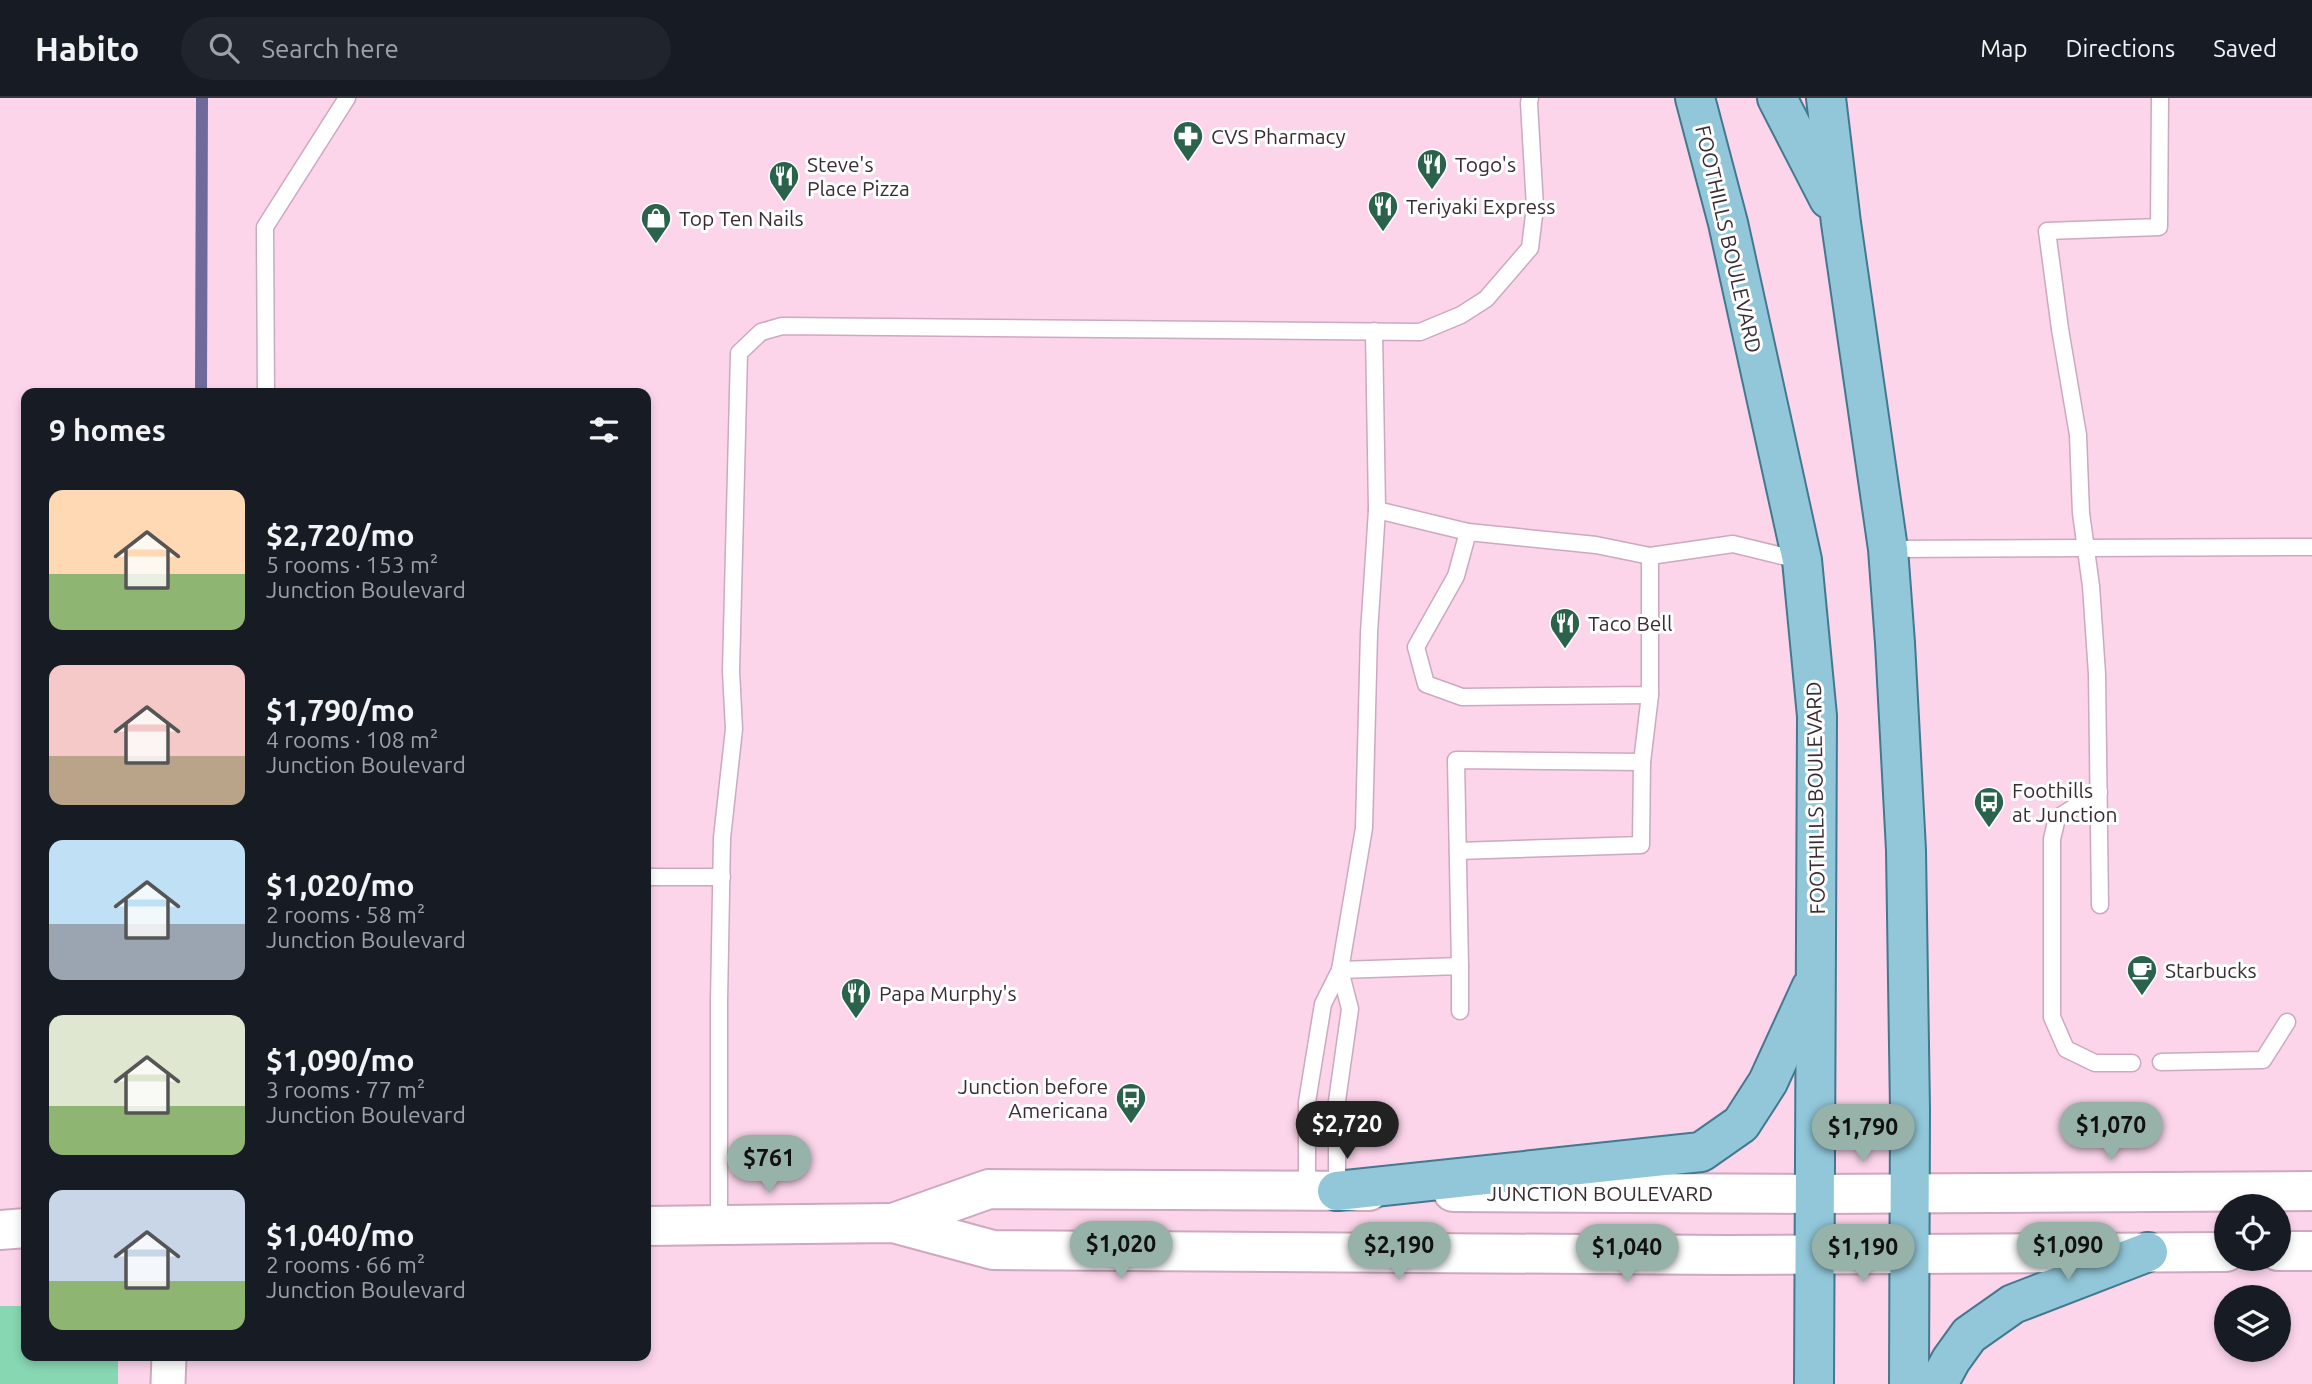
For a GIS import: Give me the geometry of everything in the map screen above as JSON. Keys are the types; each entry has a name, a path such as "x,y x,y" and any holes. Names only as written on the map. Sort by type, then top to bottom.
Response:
{"main road":[{"name":"FOOTHILLS BOULEVARD","path":"1695,98 1728,223 1802,560 1817,716 1814,1384"},
{"path":"1777,98 1841,223"},
{"path":"1826,98 1841,223 1888,549 1906,850 1909,1384"},
{"path":"1322,1191 1701,1152 1741,1124 1768,1082 1816,975"},
{"name":"JUNCTION BOULEVARD","path":"893,1223 989,1189 1816,1194 2312,1191"},
{"name":"JUNCTION BOULEVARD","path":"651,1226 893,1223 993,1250 1815,1254 2214,1252"},
{"path":"0,1230 21,1228"},
{"path":"2291,1251 2312,1251"},
{"path":"1938,1384 1969,1335 2012,1304 2148,1252"}],"street":[{"path":"169,1361 169,1384"}],"lane":[{"path":"266,388 265,227 347,98"},
{"path":"719,1226 722,838 734,729 731,671 739,354 761,332 782,326 1420,332 1461,315 1486,299 1530,248 1535,207 1530,98"},
{"path":"2100,905 2097,674 2081,513 2078,435 2047,231 2159,227 2160,98"},
{"path":"1322,1191 1307,1102 1323,1004 1340,970 1364,828 1369,633 1377,510 1374,331"},
{"path":"1377,510 1468,532 1596,545 1650,556 1733,544 1802,560"},
{"path":"1468,532 1456,576 1416,647 1426,684 1462,697 1650,695"},
{"path":"1888,549 2312,547"},
{"path":"1458,851 1641,845 1642,762 1650,695 1650,556"},
{"path":"1460,1012 1456,760 1642,762"},
{"path":"2099,792 2057,818 2052,839 2052,1017 2066,1049 2095,1063 2132,1063"},
{"path":"651,877 722,877"},
{"path":"1340,970 1460,966"},
{"path":"1322,1191 1350,1009 1340,970"},
{"path":"2161,1062 2263,1060 2287,1022"}],"green space":[{"path":"0,1306 21,1306 21,1361 118,1361 118,1384 0,1384"}],"waterway":[{"path":"201,388 202,98"}],"place":[{"name":"CVS Pharmacy","path":"1188,163"},
{"name":"Togo's","path":"1432,191"},
{"name":"Steve's Place Pizza","path":"784,203"},
{"name":"Teriyaki Express","path":"1383,233"},
{"name":"Top Ten Nails","path":"656,245"},
{"name":"Taco Bell","path":"1565,650"},
{"name":"Foothills at Junction","path":"1989,829"},
{"name":"Starbucks","path":"2142,997"},
{"name":"Papa Murphy's","path":"856,1020"},
{"name":"Junction before Americana","path":"1131,1125"}]}
